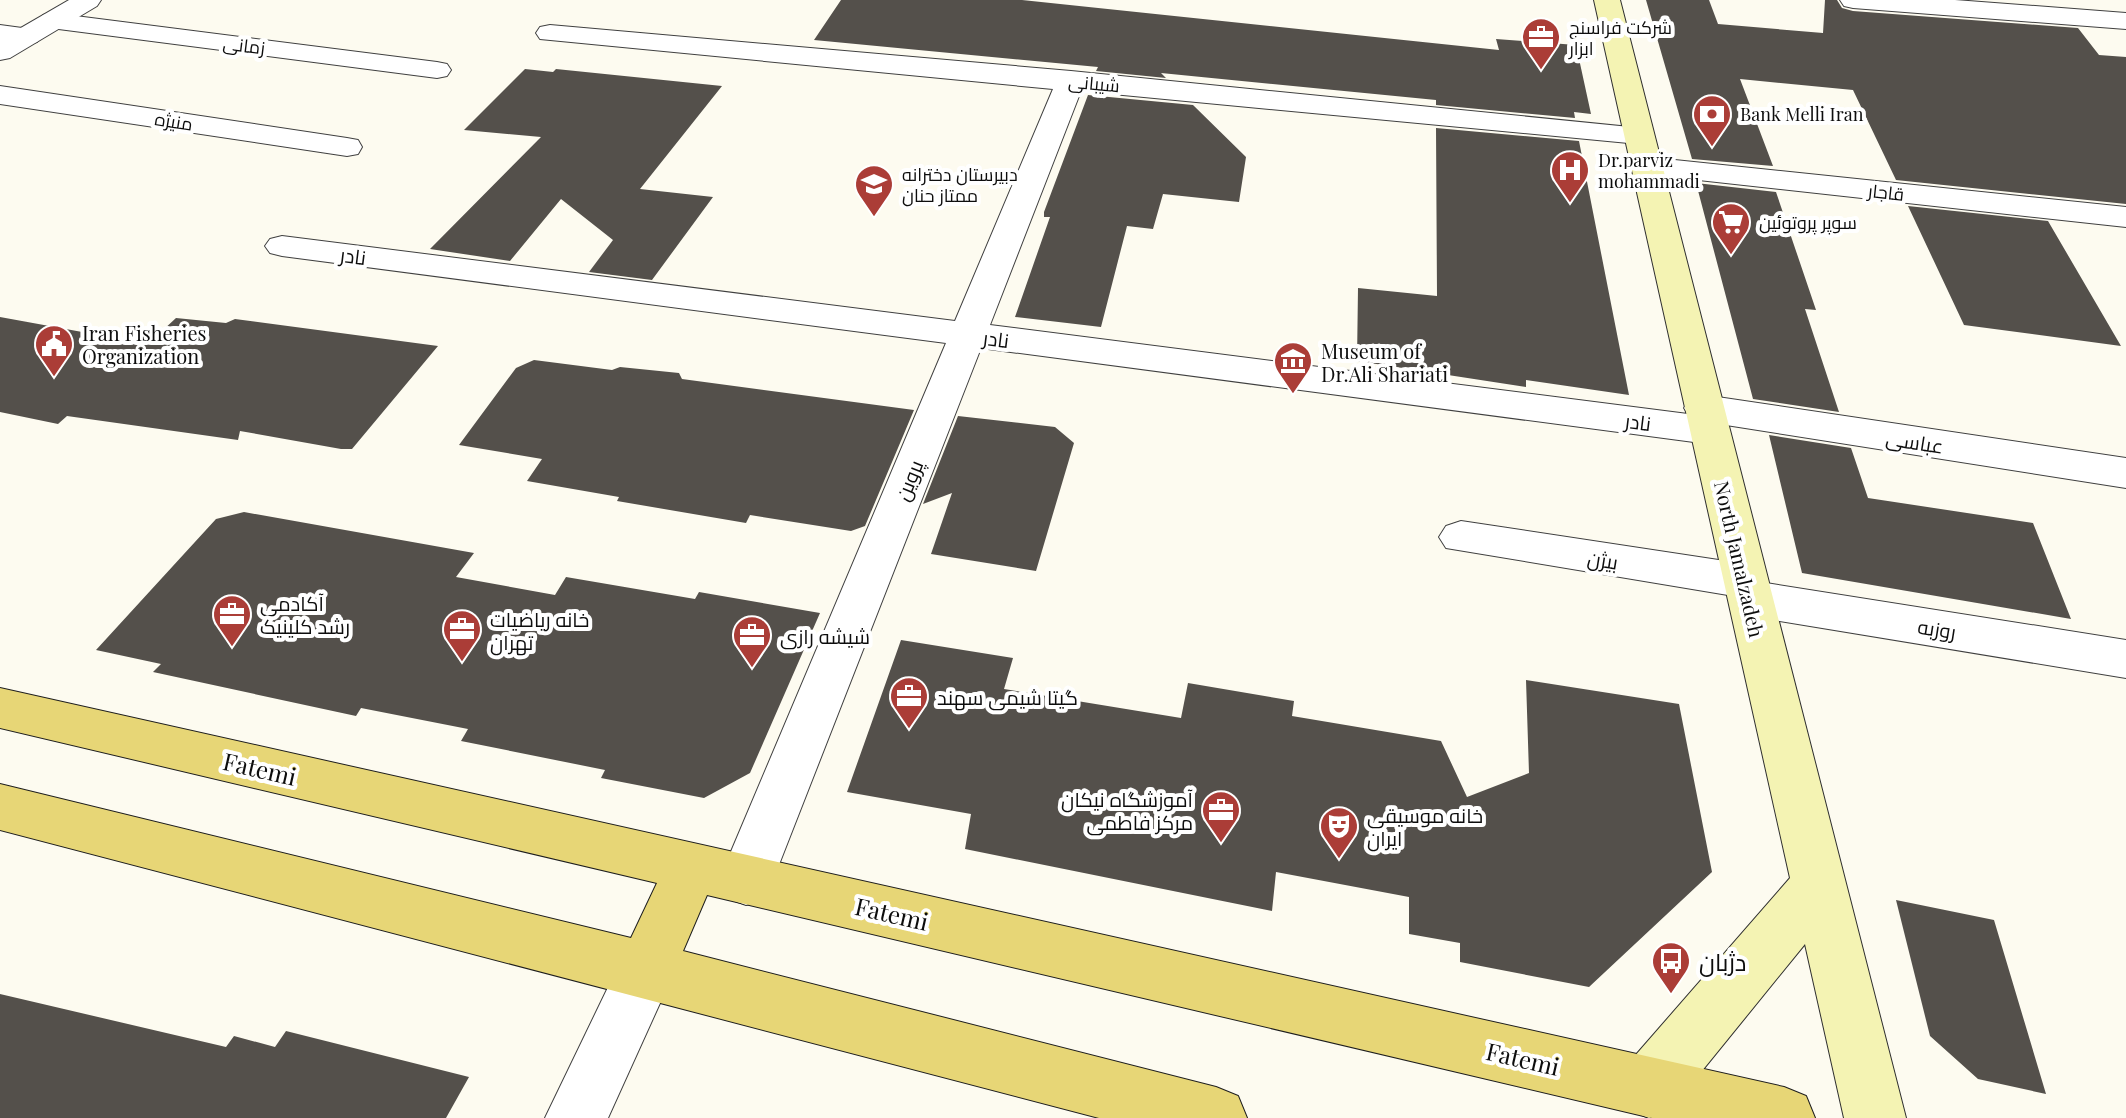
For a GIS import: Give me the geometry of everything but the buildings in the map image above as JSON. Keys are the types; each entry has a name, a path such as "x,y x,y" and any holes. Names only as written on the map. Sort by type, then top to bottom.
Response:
{"main road":[{"name":"North Jamalzadeh","path":"1607,0 1875,1118"},
{"name":"Fatemi","path":"0,708 1784,1118"},
{"path":"0,807 1216,1118"},
{"path":"646,970 719,873"},
{"path":"1649,1087 1818,887"}],"street":[{"path":"0,52 14,34 52,21 88,0"},
{"path":"1853,0 2126,21"},
{"name":"شیبانی","path":"573,11 550,33 1071,80 1642,151"},
{"name":"زمانی","path":"52,21 437,70"},
{"name":"پروین","path":"719,873 967,334 1071,80"},
{"name":"منیژه","path":"0,95 347,147"},
{"name":"قاجار","path":"1642,151 2126,217"},
{"name":"نادر","path":"282,246 967,334 1707,419"},
{"name":"عباسی","path":"1707,419 2126,473"},
{"name":"بیژن","path":"1461,537 1747,590"},
{"name":"روزبه","path":"1747,590 2126,659"},
{"path":"576,1118 646,970"}],"place":[{"name":"شرکت فراسنج ابزار","path":"1541,71"},
{"name":"Bank Melli Iran","path":"1712,148"},
{"name":"Dr.parviz mohammadi","path":"1570,204"},
{"name":"دبیرستان دخترانه ممتاز حنان","path":"874,218"},
{"name":"سوپر پروتوئین","path":"1731,256"},
{"name":"Iran Fisheries Organization","path":"54,378"},
{"name":"Museum of Dr.Ali Shariati","path":"1293,395"},
{"name":"آکادمی رشد کلینیک","path":"232,648"},
{"name":"خانه ریاضیات تهران","path":"462,663"},
{"name":"شیشه رازی","path":"752,669"},
{"name":"گیتا شیمی سهند","path":"909,730"},
{"name":"آموزشگاه نیکان مرکز فاطمی","path":"1221,844"},
{"name":"خانه موسیقی ایران","path":"1339,860"},
{"name":"دژبان","path":"1671,995"}]}
